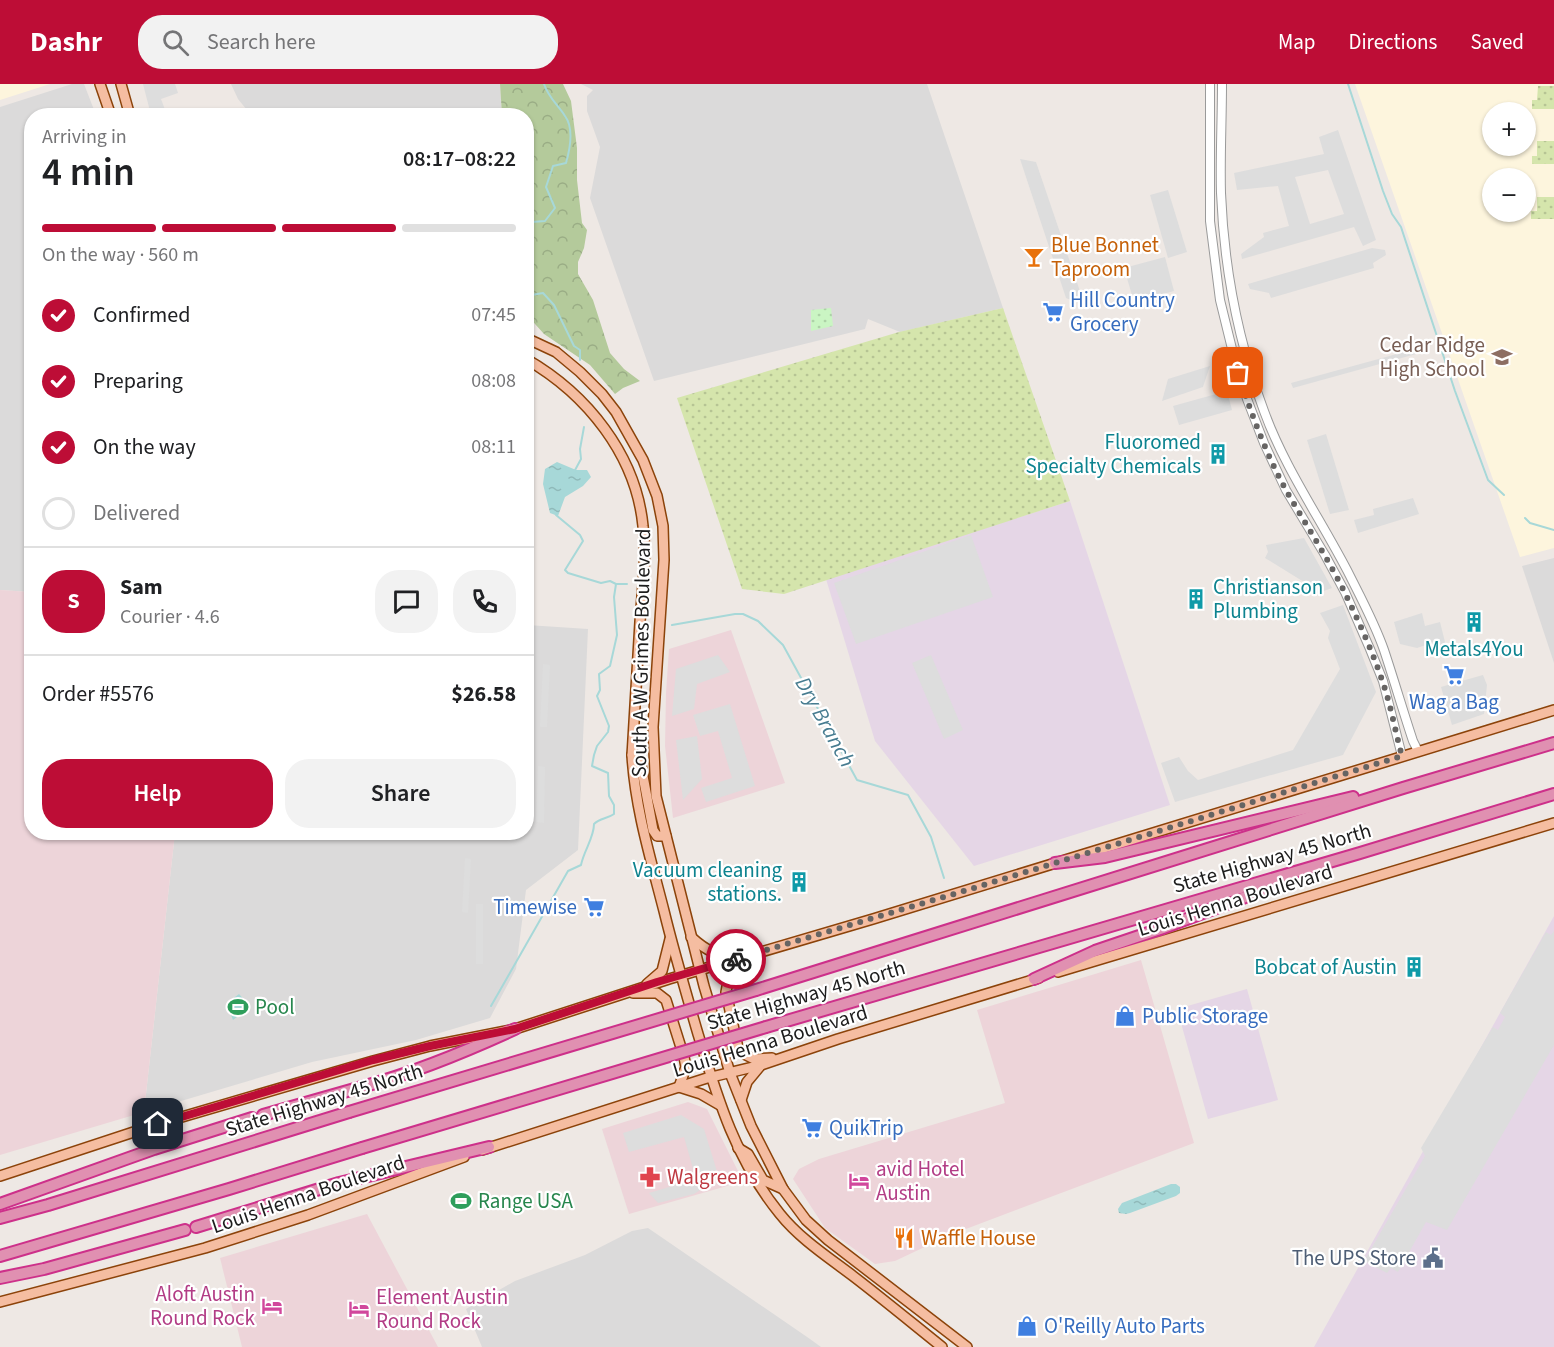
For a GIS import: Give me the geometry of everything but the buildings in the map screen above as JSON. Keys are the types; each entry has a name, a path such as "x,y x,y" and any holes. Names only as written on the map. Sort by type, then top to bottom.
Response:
{"highway":[{"name":"State Highway 45 North","path":"0,1218 756,990 1554,743"},
{"path":"1055,863 1105,857 1348,798 1403,788"},
{"name":"State Highway 45 North","path":"0,1256 1554,794"},
{"path":"1034,979 1095,951 1163,928 1360,853"},
{"path":"263,1115 366,1086 425,1066 467,1051 515,1029"},
{"path":"0,1204 154,1149 252,1118"},
{"path":"0,1278 44,1269 339,1183 489,1147"}],"main road":[{"path":"100,84 108,108"},
{"path":"121,84 128,108"},
{"name":"South A W Grimes Boulevard","path":"534,342 556,352 602,394 616,412 643,460 657,496 663,526 664,560 653,727 656,796 699,970 730,1073 756,1137 783,1188 806,1220 828,1240 967,1347"},
{"name":"South A W Grimes Boulevard","path":"534,363 560,381 601,423 624,460 637,495 643,525 644,560 633,769 646,843 670,937 720,1105 738,1148 756,1182 782,1217 942,1347"},
{"path":"0,1176 158,1124 373,1060 515,1029 645,986 1554,710"},
{"path":"632,755 641,765 653,830 657,836 666,836"},
{"name":"Louis Henna Boulevard","path":"0,1302 205,1248 330,1207 489,1147 679,1087 761,1065 1034,979 1554,823"},
{"path":"690,936 703,948 718,954 749,956"},
{"path":"645,986 662,971 670,937"},
{"path":"749,956 730,971 726,992 738,1048 754,1059 780,1058"},
{"path":"626,993 657,993 666,1000 686,1067 679,1087 701,1094 720,1105"},
{"path":"741,1100 747,1082 761,1065"},
{"path":"738,1148 748,1154 763,1180 783,1188"}],"street":[{"path":"1210,84 1210,221 1220,300 1235,361 1268,453 1286,490 1345,592 1370,649 1383,681 1402,756"},
{"path":"1222,84 1221,192 1224,229 1236,313 1252,377 1264,413 1295,480 1335,548 1368,612 1383,648 1418,751"}],"shaded area":[{"path":"0,84 50,84 0,100"},
{"path":"72,84 84,84 93,108 24,108 24,592 0,590 0,107"},
{"path":"143,84 175,84 178,93 161,99 164,108 149,108"},
{"path":"231,84 500,84 502,108 245,108"},
{"path":"581,84 927,84 1003,308 900,332 868,319 865,329 654,381 590,198 600,147 587,111 587,96 593,90"},
{"name":"Cedar Ridge High School","path":"1355,84 1554,84 1554,548 1520,557"},
{"path":"1338,130 1376,240 1363,246 1354,227 1242,259 1241,254 1264,237 1263,233 1289,226 1278,186 1237,190 1234,173 1324,154 1319,137","holes":["1328,170 1344,214 1310,224 1295,177"]},
{"path":"1020,159 1036,162 1085,306 1066,298"},
{"path":"1168,190 1187,252 1168,258 1150,195"},
{"path":"1372,248 1385,250 1386,255 1373,263 1374,268 1271,298 1269,293 1250,289 1248,284"},
{"path":"1165,257 1174,291 1134,302 1124,268"},
{"path":"1415,349 1416,354 1293,388 1291,383"},
{"path":"1210,366 1203,387 1162,401 1168,379"},
{"path":"1227,391 1232,410 1179,425 1173,406"},
{"path":"1326,434 1349,510 1330,514 1307,440"},
{"path":"1413,498 1419,514 1358,533 1354,520 1374,515 1373,509"},
{"path":"1070,501 1170,805 974,866 875,741 826,579"},
{"path":"971,535 993,597 856,644 834,583"},
{"path":"1304,538 1332,588 1313,595 1304,582 1265,558 1268,552 1266,545"},
{"path":"1554,558 1554,663 1522,566"},
{"path":"0,590 24,592 24,840 174,840 144,1112 0,1155"},
{"path":"1343,605 1376,692 1343,755 1175,802 1161,763 1179,757 1188,771 1198,780 1293,750 1340,669 1328,638 1330,631 1320,613"},
{"path":"1422,613 1425,626 1440,622 1446,646 1441,648 1429,644 1417,648 1400,644 1394,622"},
{"path":"534,625 588,629 578,850 526,890 516,969 490,1018 416,1040 312,1062 144,1112 174,840 534,840"},
{"path":"731,630 785,783 673,818 665,746 669,649"},
{"path":"718,655 730,672 697,684 694,709 672,716 676,669"},
{"path":"931,655 963,730 944,739 912,663"},
{"path":"543,664 550,665 547,727 540,727"},
{"path":"1483,675 1487,685 1484,714 1452,725 1441,687"},
{"path":"730,704 755,786 706,802 701,788 732,778 718,731 700,736 693,715"},
{"path":"697,736 702,779 683,800 676,740"},
{"path":"538,766 545,767 544,823 536,822"},
{"path":"465,858 471,859 468,913 462,912"},
{"path":"476,904 483,904 483,964 476,964"},
{"path":"1554,916 1554,1347 1314,1347"},
{"path":"1554,931 1554,1045 1447,1230 1426,1222 1398,1272 1391,1268 1387,1273 1364,1261 1425,1156 1421,1148 1493,1027 1498,1030 1505,1017 1500,1013 1546,932 1551,935"},
{"path":"1141,960 1194,1143 950,1235 895,1261 875,1264 825,1228 793,1179 799,1169 819,1159 1005,1103 977,1010"},
{"path":"1247,989 1278,1100 1208,1119 1177,1009"},
{"path":"688,1102 707,1109 742,1179 727,1186 629,1214 602,1129"},
{"path":"681,1115 704,1129 719,1178 694,1194 658,1203 649,1193 696,1179 684,1137 629,1152 623,1133"},
{"path":"367,1214 438,1347 242,1347 220,1258"},
{"path":"648,1228 821,1347 482,1347 466,1309 515,1281 585,1255 632,1231"}],"green space":[{"path":"500,84 563,84 571,101 582,223 587,230 584,248 578,262 578,274 593,300 610,353 624,369 640,381 615,394 590,365 544,334 534,323 534,108 502,108"},
{"path":"1538,86 1554,86 1554,109 1536,109 1536,102 1532,100 1537,100"},
{"path":"1537,141 1554,141 1554,164 1532,164 1532,156 1537,156"},
{"path":"1537,197 1554,197 1554,219 1536,219"},
{"path":"831,308 833,326 811,331 811,310"},
{"path":"1003,308 1070,501 784,594 742,589 677,398 899,332"}],"water":[{"path":"557,462 576,470 587,470 591,477 583,486 565,497 558,516 550,513 543,484 545,469"},
{"name":"Pool","path":"239,994 246,1002 243,1005 246,1010 233,1020 231,1015 234,1012 231,1008 235,1005 231,1000"},
{"path":"1171,1184 1180,1187 1180,1193 1176,1196 1130,1213 1119,1213 1118,1209 1122,1203"}],"waterway":[{"name":"Dry Branch","path":"534,222 545,221 555,208 546,187 553,166 566,163 570,145 568,121 544,84"},
{"path":"1348,84 1383,191 1392,214 1401,227 1455,391 1488,480 1504,495"},
{"name":"Dry Branch","path":"534,295 543,293 554,305 574,346 580,350 580,360"},
{"name":"Dry Branch","path":"574,472 581,459 580,449 584,427"},
{"name":"Dry Branch","path":"555,512 580,535 583,541 565,570 568,573 601,583 610,581 616,584 627,584"},
{"path":"1525,518 1530,523 1554,530"},
{"path":"491,1006 568,871 581,865 594,824 614,814 614,805 609,796 608,773 592,766 597,746 608,732 609,726 597,696 600,690 599,674 610,666 617,635 614,597 616,584"},
{"name":"Dry Branch","path":"672,625 735,614 743,614 758,621 783,645 857,780 908,795 931,837 944,878"}],"way so far":[{"path":"736,959 1402,756 1383,681 1370,649 1345,592 1286,490 1264,443 1238,373"}],"place":[{"name":"Blue Bonnet Taproom","path":"1034,257"},
{"name":"Hill Country Grocery","path":"1053,312"},
{"name":"Cedar Ridge High School","path":"1502,357"},
{"name":"Fluoromed Specialty Chemicals","path":"1218,454"},
{"name":"Christianson Plumbing","path":"1196,599"},
{"name":"Metals4You","path":"1474,622"},
{"name":"Wag a Bag","path":"1454,675"},
{"name":"Vacuum cleaning stations.","path":"799,882"},
{"name":"Timewise","path":"594,907"},
{"name":"Bobcat of Austin","path":"1414,967"},
{"name":"Pool","path":"238,1007"},
{"name":"Public Storage","path":"1125,1016"},
{"name":"QuikTrip","path":"812,1128"},
{"name":"Walgreens","path":"650,1177"},
{"name":"avid Hotel Austin","path":"859,1181"},
{"name":"Range USA","path":"461,1201"},
{"name":"Waffle House","path":"904,1238"},
{"name":"The UPS Store","path":"1433,1258"},
{"name":"Aloft Austin Round Rock","path":"272,1306"},
{"name":"Element Austin Round Rock","path":"359,1309"},
{"name":"O'Reilly Auto Parts","path":"1027,1326"}],"route":[{"path":"158,1124 373,1060 515,1029 657,982 736,959"}]}
